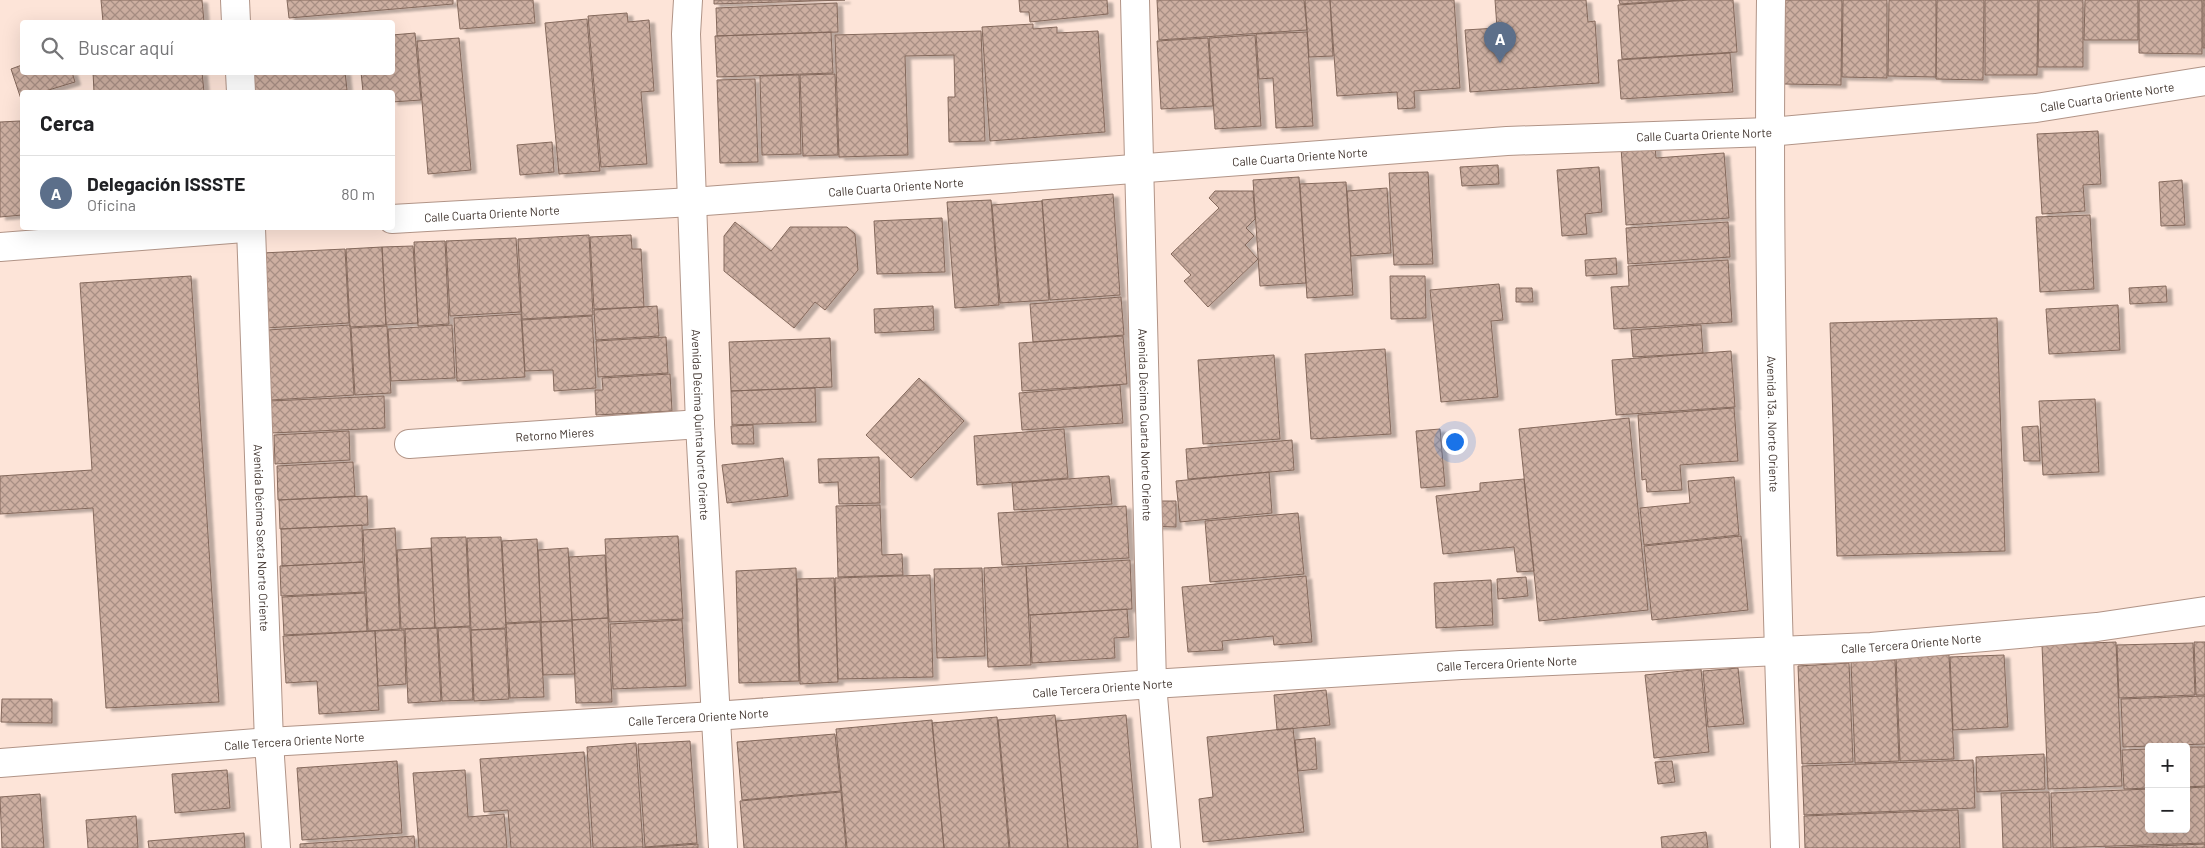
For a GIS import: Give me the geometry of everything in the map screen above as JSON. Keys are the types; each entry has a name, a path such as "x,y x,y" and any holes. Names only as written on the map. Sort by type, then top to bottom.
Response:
{"street":[{"path":"235,0 236,20"},
{"name":"Avenida Décima Quinta Norte Oriente","path":"688,0 686,34 700,424 723,848"},
{"name":"Avenida Décima Cuarta Norte Oriente","path":"1135,0 1152,684 1166,848"},
{"name":"Avenida 13a. Norte Oriente","path":"1771,0 1769,132 1779,651 1785,848"},
{"path":"240,75 241,90"},
{"name":"Calle Cuarta Oriente Norte","path":"395,219 692,202 1507,141 1769,132 2036,108 2205,81"},
{"path":"0,247 218,230"},
{"name":"Avenida Décima Sexta Norte Oriente","path":"251,230 269,742 276,848"},
{"name":"Retorno Mieres","path":"410,444 700,424"},
{"name":"Calle Tercera Oriente Norte","path":"0,763 269,742 715,716 1152,684 1461,665 1871,646 2097,627 2205,611"}],"building":[{"path":"101,0 202,0 204,20 103,20"},
{"path":"287,0 453,0 453,4 289,18"},
{"path":"457,0 533,0 535,23 460,29"},
{"path":"714,0 845,0 714,4"},
{"path":"1019,0 1107,0 1108,14 1030,22 1029,12 1020,12"},
{"path":"1157,0 1304,0 1307,30 1159,40"},
{"path":"1305,0 1330,0 1333,56 1309,57"},
{"path":"1330,0 1454,0 1460,88 1414,91 1415,108 1398,109 1397,92 1337,96"},
{"path":"1495,0 1586,0 1588,22 1595,21 1599,83 1470,92 1465,30 1497,28"},
{"path":"1619,0 1681,0 1620,4"},
{"path":"1690,0 1733,0 1737,52 1622,59 1618,5"},
{"path":"1785,0 1842,0 1841,85 1784,84"},
{"path":"1843,0 1887,0 1887,78 1842,77"},
{"path":"1889,0 1936,0 1936,77 1888,76"},
{"path":"1937,0 1984,0 1983,80 1936,79"},
{"path":"1985,0 2038,0 2037,75 1985,75"},
{"path":"2039,0 2083,0 2083,67 2038,67"},
{"path":"2085,0 2138,0 2138,40 2084,40"},
{"path":"2139,0 2202,0 2202,54 2139,53"},
{"path":"2203,0 2205,0 2205,48 2203,48"},
{"path":"837,3 838,32 717,36 716,8"},
{"path":"627,13 628,22 649,20 654,91 641,92 647,164 601,167 588,16"},
{"path":"587,19 600,171 559,174 545,23"},
{"path":"1033,24 1033,29 1057,27 1057,33 1098,31 1105,132 990,141 982,27"},
{"path":"981,31 985,141 949,142 948,97 955,97 954,55 905,56 908,155 839,157 835,35"},
{"path":"831,32 833,73 717,77 715,36"},
{"path":"1307,32 1313,126 1276,128 1273,78 1259,79 1256,34"},
{"path":"415,33 421,100 395,102 395,90 363,90 361,75 395,75 395,35"},
{"path":"1255,35 1261,126 1215,129 1209,38"},
{"path":"459,38 471,170 428,174 417,41"},
{"path":"1208,38 1213,106 1161,109 1157,41"},
{"path":"1730,53 1733,92 1621,99 1618,60"},
{"path":"20,66 20,75 73,75 75,82 49,90 20,90 20,96 11,69"},
{"path":"835,74 838,155 803,156 800,75"},
{"path":"93,75 202,75 204,90 94,90"},
{"path":"250,75 345,75 347,90 252,90"},
{"path":"799,75 801,154 762,155 760,76"},
{"path":"755,79 758,162 720,163 717,80"},
{"path":"20,121 20,215 0,217 0,122"},
{"path":"2098,131 2101,184 2083,185 2085,211 2042,214 2037,134"},
{"path":"552,142 554,172 520,175 517,145"},
{"path":"1655,145 1656,158 1724,153 1729,218 1626,225 1621,147"},
{"path":"1498,165 1499,184 1462,186 1460,167"},
{"path":"1599,167 1602,212 1585,214 1587,234 1562,236 1557,170"},
{"path":"1428,172 1433,264 1394,265 1389,173"},
{"path":"1299,177 1306,283 1260,286 1253,180"},
{"path":"2182,180 2185,225 2161,226 2159,182"},
{"path":"1346,182 1353,295 1307,298 1300,184"},
{"path":"1387,188 1391,253 1351,256 1347,191"},
{"path":"1215,191 1253,191 1255,219 1246,228 1254,236 1245,245 1258,259 1208,307 1184,281 1191,275 1171,254 1219,208 1209,198"},
{"path":"1113,194 1120,295 1050,300 1042,200"},
{"path":"991,200 999,305 955,308 947,202"},
{"path":"1042,201 1049,300 1000,303 992,205"},
{"path":"2090,215 2094,289 2040,292 2036,217"},
{"path":"942,218 945,272 877,274 874,221"},
{"path":"735,222 771,251 790,227 847,227 855,234 858,270 825,310 815,302 794,328 724,271 724,236"},
{"path":"1728,222 1730,257 1628,264 1626,228"},
{"path":"589,235 593,315 522,319 518,239"},
{"path":"631,235 632,249 641,249 644,307 594,309 590,237"},
{"path":"516,238 521,312 450,316 446,241"},
{"path":"445,241 449,324 418,326 414,242"},
{"path":"413,246 418,323 386,325 382,247"},
{"path":"382,247 386,325 350,327 346,249"},
{"path":"345,249 349,323 266,328 262,253"},
{"path":"1616,258 1617,274 1586,276 1585,260"},
{"path":"1728,260 1732,322 1614,329 1611,287 1629,286 1628,266"},
{"path":"191,276 219,702 106,708 93,508 0,514 0,476 92,470 80,283"},
{"path":"1390,276 1425,276 1426,318 1391,319"},
{"path":"1499,284 1503,320 1491,321 1498,397 1441,402 1430,290"},
{"path":"2166,286 2167,302 2130,304 2129,288"},
{"path":"1516,288 1532,288 1533,302 1516,302"},
{"path":"1121,297 1124,335 1033,342 1030,304"},
{"path":"2118,305 2120,350 2049,354 2046,309"},
{"path":"657,306 659,336 596,340 594,310"},
{"path":"933,306 934,330 875,333 874,309"},
{"path":"521,314 525,377 457,381 454,318"},
{"path":"592,316 596,388 554,391 553,370 525,371 522,320"},
{"path":"1997,318 2005,551 1837,556 1830,323"},
{"path":"350,325 354,395 271,400 267,330"},
{"path":"452,325 455,378 391,381 388,329"},
{"path":"1701,325 1703,353 1633,357 1631,330"},
{"path":"387,326 391,393 355,395 351,328"},
{"path":"1123,336 1127,384 1022,391 1019,343"},
{"path":"666,337 668,373 598,377 596,341"},
{"path":"830,338 832,387 731,391 729,342"},
{"path":"1385,349 1391,434 1311,439 1305,354"},
{"path":"1731,351 1735,407 1616,415 1612,360"},
{"path":"1274,355 1280,439 1203,444 1198,360"},
{"path":"670,374 672,411 596,415 595,390 603,390 602,378"},
{"path":"919,378 964,421 911,478 866,435"},
{"path":"1120,385 1123,423 1022,430 1019,393"},
{"path":"815,388 816,422 732,425 731,391"},
{"path":"384,396 385,428 271,433 269,401"},
{"path":"2095,399 2099,472 2043,475 2039,401"},
{"path":"1734,408 1738,461 1680,465 1682,490 1647,492 1646,479 1642,480 1638,415"},
{"path":"1629,418 1648,610 1539,621 1519,429"},
{"path":"753,425 754,444 732,444 731,426"},
{"path":"2038,426 2040,461 2024,461 2022,427"},
{"path":"1064,429 1068,478 977,485 974,436"},
{"path":"1440,429 1445,486 1421,488 1416,431"},
{"path":"349,431 350,460 275,464 274,435"},
{"path":"1292,440 1294,470 1188,479 1186,449"},
{"path":"879,457 880,503 839,504 838,482 819,483 818,459"},
{"path":"783,458 788,496 727,503 722,465"},
{"path":"353,462 355,496 278,500 277,466"},
{"path":"1269,472 1272,513 1180,522 1176,481"},
{"path":"1109,476 1112,504 1014,510 1012,483"},
{"path":"1734,477 1739,535 1644,545 1640,508 1690,503 1688,481"},
{"path":"1524,479 1534,571 1517,572 1514,547 1443,554 1436,496 1480,491 1480,483"},
{"path":"367,496 368,525 280,529 279,500"},
{"path":"1149,501 1176,501 1176,527 1148,526"},
{"path":"880,505 882,555 902,554 903,575 838,577 836,506"},
{"path":"1126,506 1129,558 1002,565 998,513"},
{"path":"1298,513 1304,574 1210,582 1205,521"},
{"path":"362,525 363,562 282,566 281,529"},
{"path":"395,528 400,629 368,631 363,530"},
{"path":"678,536 683,619 609,622 605,539"},
{"path":"1741,536 1748,610 1652,620 1644,546"},
{"path":"466,537 470,626 435,628 431,538"},
{"path":"501,537 506,628 471,630 467,538"},
{"path":"537,539 541,621 506,623 502,541"},
{"path":"431,548 435,628 401,629 397,550"},
{"path":"568,548 572,620 541,622 538,550"},
{"path":"605,555 608,618 572,620 569,557"},
{"path":"1130,560 1132,609 1029,615 1026,566"},
{"path":"363,562 365,592 281,596 280,566"},
{"path":"1026,566 1031,665 988,667 984,568"},
{"path":"796,568 799,681 739,683 736,571"},
{"path":"982,568 985,656 937,658 934,569"},
{"path":"930,575 933,677 838,679 835,578"},
{"path":"1306,576 1312,642 1274,645 1273,636 1222,641 1223,650 1188,652 1182,587"},
{"path":"1526,577 1528,596 1498,599 1497,579"},
{"path":"834,578 838,682 800,684 797,579"},
{"path":"1491,580 1493,625 1436,628 1434,583"},
{"path":"365,593 367,631 284,635 282,597"},
{"path":"1127,609 1129,637 1114,638 1115,658 1032,663 1030,615"},
{"path":"608,618 612,702 576,703 572,620"},
{"path":"682,620 686,686 613,689 610,624"},
{"path":"572,621 575,674 543,675 541,622"},
{"path":"540,622 544,697 510,698 506,624"},
{"path":"470,627 473,700 442,701 438,628"},
{"path":"437,628 441,701 408,703 405,629"},
{"path":"505,629 509,699 474,701 471,630"},
{"path":"404,630 406,684 378,686 375,631"},
{"path":"375,631 379,710 319,714 317,681 286,683 283,636"},
{"path":"2116,642 2122,786 2048,789 2042,645"},
{"path":"2194,642 2205,642 2205,695 2196,695"},
{"path":"2193,643 2195,695 2119,698 2117,645"},
{"path":"1949,655 1954,759 1900,761 1896,657"},
{"path":"2004,655 2008,727 1953,730 1950,657"},
{"path":"1895,660 1899,761 1855,763 1851,662"},
{"path":"1849,663 1853,762 1802,764 1798,666"},
{"path":"1738,668 1744,724 1708,727 1703,671"},
{"path":"1701,669 1709,752 1654,758 1645,675"},
{"path":"1326,690 1330,725 1277,730 1274,695"},
{"path":"2205,696 2205,744 2145,743 2145,746 2123,747 2121,699"},
{"path":"2,699 52,699 52,723 1,722"},
{"path":"1055,715 1068,848 1010,848 998,720"},
{"path":"1126,715 1138,848 1068,848 1056,721"},
{"path":"997,717 1009,848 944,848 932,723"},
{"path":"932,720 944,848 847,848 836,729"},
{"path":"1293,728 1304,832 1203,842 1199,799 1213,797 1207,737"},
{"path":"835,734 841,791 742,800 737,742"},
{"path":"1315,738 1317,769 1298,771 1295,740"},
{"path":"690,741 697,843 645,847 638,744"},
{"path":"636,743 643,847 593,848 587,747"},
{"path":"2190,747 2205,747 2205,786 2190,787"},
{"path":"2145,749 2145,788 2124,789 2122,750"},
{"path":"584,752 591,848 511,848 508,810 484,812 480,759"},
{"path":"2044,754 2045,789 1977,792 1976,757"},
{"path":"1973,760 1975,808 1804,815 1802,766"},
{"path":"397,761 402,833 302,840 297,768"},
{"path":"1672,761 1675,782 1658,784 1655,762"},
{"path":"227,770 230,808 175,813 172,774"},
{"path":"465,770 468,817 504,814 507,848 419,848 413,773"},
{"path":"2205,787 2205,843 2053,848 2051,793 2145,789 2145,833 2190,833 2190,788"},
{"path":"841,792 846,848 744,848 740,801"},
{"path":"2049,792 2051,848 2003,848 2001,793"},
{"path":"40,794 44,848 2,848 0,797"},
{"path":"1958,810 1960,848 1805,848 1804,816"},
{"path":"136,816 138,848 88,848 86,820"},
{"path":"1706,832 1708,848 1662,848 1661,837"},
{"path":"244,833 245,848 149,848 148,841"},
{"path":"414,836 415,848 300,848 300,844"},
{"path":"698,844 698,848 642,848"},
{"path":"2205,844 2205,848 2105,848"}],"place":[{"name":"Delegación ISSSTE","path":"1500,63"}]}
